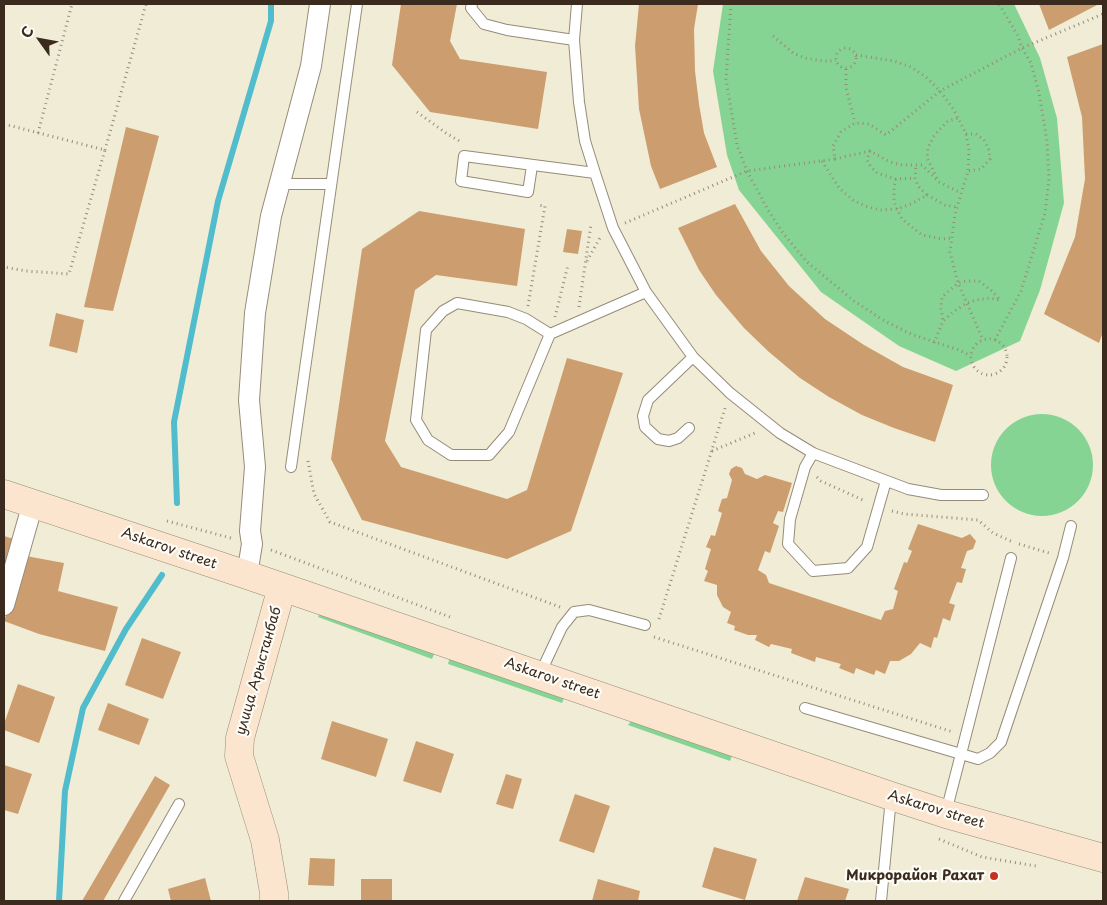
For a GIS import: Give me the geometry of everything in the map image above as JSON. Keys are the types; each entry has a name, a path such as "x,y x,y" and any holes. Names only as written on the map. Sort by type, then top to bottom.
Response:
{"street":[{"path":"247,575 252,544 250,531 255,468 249,400 255,313 271,216 311,66 320,4"},
{"name":"Askarov street","path":"4,494 247,575 891,796 946,814 1103,858"},
{"path":"4,605 33,503"},
{"name":"улица Арыстанбаб","path":"274,901 265,840 239,756 240,738 282,587"}],"lane":[{"path":"291,467 357,4"},
{"path":"472,4 471,8 484,24 506,30 574,40"},
{"path":"577,4 574,40 579,102 585,141 609,229 646,292 692,357 730,393 780,433 813,453 908,489 941,495 983,495"},
{"path":"532,166 528,192 460,181 464,156 595,173"},
{"path":"280,184 331,184"},
{"path":"550,334 526,318 508,312 457,303 443,311 426,330 416,420 428,440 451,454 489,454 509,432 550,334 646,292"},
{"path":"690,428 678,438 669,441 658,439 645,427 643,416 648,400 692,357"},
{"path":"813,453 805,467 790,519 788,544 813,571 848,568 867,547 886,481"},
{"path":"805,708 978,759 990,753 1001,742 1063,558 1071,526"},
{"path":"946,814 1011,558"},
{"path":"540,675 562,628 574,612 589,610 645,625"},
{"path":"881,901 891,796"},
{"path":"124,901 179,804"}],"path":[{"path":"38,133 72,4"},
{"path":"4,267 26,271 69,274 146,4"},
{"path":"731,4 726,79 737,145 747,171 778,225 807,262 854,302 904,331 971,356"},
{"path":"995,340 1021,291 1045,213 1049,179 1047,140 1039,93 1031,63 999,4"},
{"path":"835,159 833,146 841,132 856,123 869,124 886,135 940,91 1022,48 1103,14"},
{"path":"773,36 793,53 805,58 823,62 836,61"},
{"path":"846,69 838,65 836,61 835,57 840,49 850,48 856,55 894,61 911,67 926,77 940,91 954,110 966,134 969,150 968,171 957,206 950,252 958,283 983,340"},
{"path":"846,69 854,64 856,55"},
{"path":"846,69 846,88 856,123"},
{"path":"417,112 462,142"},
{"path":"939,182 927,158 928,148 940,128 948,121 958,118"},
{"path":"4,124 105,150"},
{"path":"966,134 976,134 984,140 989,150 990,159 981,169 968,171"},
{"path":"585,264 609,229 747,171 835,159 870,151 890,162 922,165 939,182 961,193"},
{"path":"870,151 866,160 877,173 896,179 915,178"},
{"path":"822,161 839,188 853,200 865,206 880,210 897,209 927,195"},
{"path":"916,165 915,178 918,186 935,201 945,205 957,206"},
{"path":"896,179 894,202 902,219 922,234 942,239 952,238"},
{"path":"526,318 545,206 536,205"},
{"path":"578,313 591,224"},
{"path":"550,334 568,265"},
{"path":"934,343 942,321 942,297 958,283 966,280 979,281 1000,300 990,298 968,303 942,321"},
{"path":"983,340 995,340 1004,347 1007,357 1004,368 994,375 983,374 974,367 971,356 975,346 983,340"},
{"path":"656,627 726,405"},
{"path":"712,451 760,431"},
{"path":"308,459 314,494 330,522 574,612"},
{"path":"805,467 821,481 878,507 904,514 978,520 993,533 1012,542 1063,558"},
{"path":"653,636 966,736"}],"green space":[{"path":"723,4 1014,4 1040,58 1057,118 1064,203 1040,290 1020,341 956,371 899,346 821,292 739,190 727,155 713,71"},
{"path":"1042,414 1061,418 1078,429 1089,446 1093,465 1089,484 1078,501 1061,512 1042,516 1023,512 1006,501 995,484 991,465 995,446 1006,429 1023,418"},
{"path":"321,610 435,652 432,659 318,617"},
{"path":"450,657 565,696 562,703 448,664"},
{"path":"632,720 732,756 730,761 628,725"}],"building":[{"path":"401,4 457,4 450,41 460,59 547,72 538,129 430,112 392,65"},
{"path":"639,4 698,4 694,29 695,71 704,133 717,167 660,189 651,166 639,109 635,46"},
{"path":"1039,4 1099,4 1049,30"},
{"path":"1103,44 1103,332 1099,343 1044,314 1075,237 1085,179 1082,117 1067,57"},
{"path":"126,127 159,136 113,311 84,307"},
{"path":"735,204 761,251 789,286 825,319 864,345 903,367 953,385 935,442 862,415 800,378 744,328 716,295 699,270 678,228"},
{"path":"419,211 525,229 517,286 436,275 415,290 385,441 401,467 507,499 527,490 567,358 623,373 571,531 507,559 362,520 331,459 362,249"},
{"path":"567,229 582,231 578,254 563,252"},
{"path":"56,313 84,320 77,353 49,346"},
{"path":"736,466 742,468 745,474 757,479 765,475 792,483 783,512 778,511 773,523 779,526 770,553 765,551 758,570 766,575 769,583 881,620 885,611 893,609 898,591 894,589 904,562 907,563 912,551 908,549 918,524 962,538 970,534 976,541 973,549 967,551 961,568 966,569 962,583 957,582 949,603 955,605 950,621 943,618 937,638 934,637 931,648 920,643 911,654 899,661 890,661 885,674 876,670 874,675 856,668 854,674 839,668 841,664 816,657 815,662 791,653 792,649 771,644 769,647 755,640 757,635 748,635 734,630 735,626 727,623 731,612 723,607 717,595 717,585 704,581 708,571 705,569 711,549 706,547 711,535 715,536 722,513 718,511 722,499 727,498 732,480 729,474 731,469"},
{"path":"4,536 14,539 4,576"},
{"path":"26,556 64,563 58,591 118,607 105,651 39,634 4,621"},
{"path":"142,638 181,652 163,699 125,685"},
{"path":"18,684 55,697 39,743 4,730 4,724"},
{"path":"108,703 149,719 139,745 98,730"},
{"path":"332,721 388,739 376,777 321,759"},
{"path":"416,741 454,754 441,793 403,781"},
{"path":"4,765 32,774 18,814 4,810"},
{"path":"506,774 522,779 513,809 496,804"},
{"path":"155,776 170,785 103,901 82,901"},
{"path":"575,794 610,806 594,853 559,841"},
{"path":"714,847 757,859 745,900 702,887"},
{"path":"310,858 335,859 334,886 308,885"},
{"path":"805,877 849,889 845,901 797,901"},
{"path":"205,878 211,901 171,901 168,889"},
{"path":"361,879 392,879 392,901 361,901"},
{"path":"598,879 640,891 638,901 592,901"}],"waterway":[{"path":"177,503 174,422 218,201 271,21 271,4"},
{"path":"59,901 65,791 83,708 126,629 162,575"}],"place":[{"name":"Микрорайон Рахат","path":"994,876"}]}
